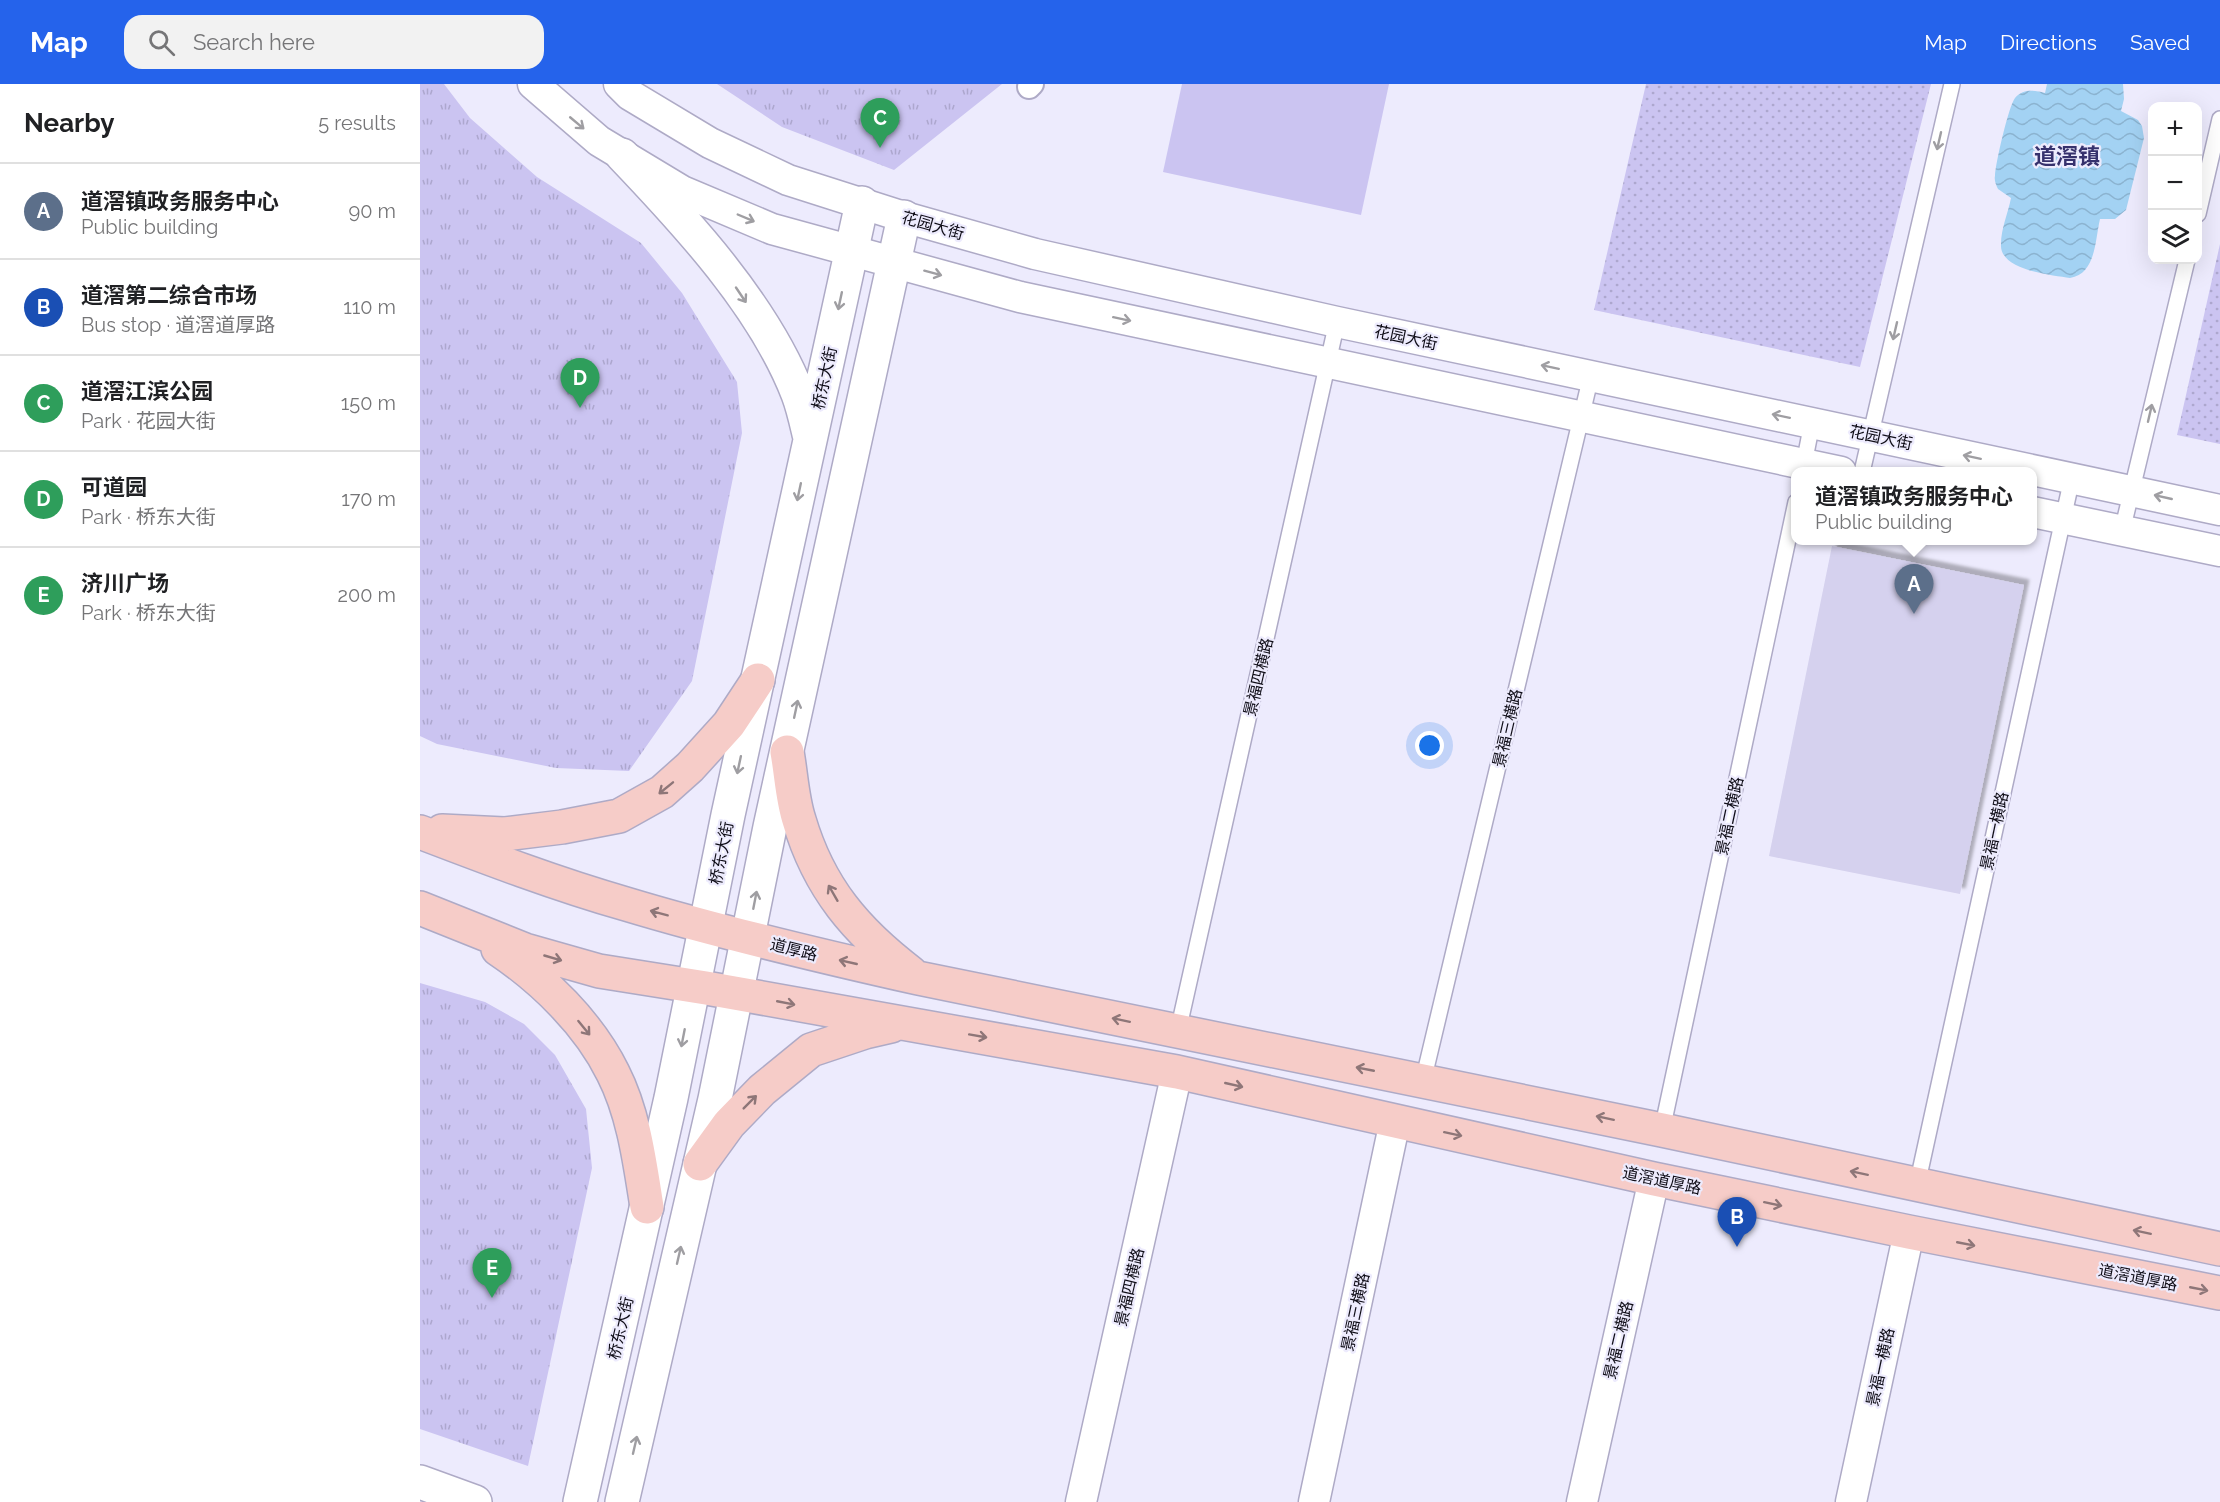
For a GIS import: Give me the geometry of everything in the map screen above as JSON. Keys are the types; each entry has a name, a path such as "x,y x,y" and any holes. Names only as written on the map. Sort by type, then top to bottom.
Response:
{"main road":[{"path":"420,830 504,834 562,827 619,816 662,792 690,767 729,724 758,680"},
{"path":"787,752 798,819 813,859 842,909 879,948 918,978"},
{"name":"道厚路","path":"420,830 504,865 626,904 706,926 918,978 1178,1031"},
{"path":"420,908 525,950 599,971 1177,1071"},
{"path":"459,923 512,958 549,990 585,1029 614,1074 628,1114 647,1208"},
{"path":"700,1164 729,1124 762,1090 811,1050 865,1032 904,1023"},
{"path":"1178,1031 1662,1130 2220,1249"},
{"name":"道滘道厚路","path":"1177,1071 1654,1179 2220,1293"}],"street":[{"path":"533,84 599,141 622,155 682,191 772,229 1020,297 1582,417 1799,467"},
{"name":"花园大街","path":"619,84 630,95 710,143 788,180 904,217 1035,254 1337,322 2021,467"},
{"path":"622,155 677,213 737,289 782,359 799,395 810,438"},
{"name":"桥东大街","path":"580,1502 647,1208 758,680 862,203"},
{"path":"622,1502 700,1164 904,217"},
{"name":"花园大街","path":"2037,471 2220,510"},
{"path":"2037,513 2220,552"},
{"name":"景福四横路","path":"1081,1502 1177,1071"},
{"name":"景福三横路","path":"1314,1502 1395,1121"},
{"name":"景福二横路","path":"1582,1502 1654,1179"},
{"name":"景福一横路","path":"1851,1502 1909,1232"},
{"path":"420,1482 475,1502"}],"lane":[{"path":"1863,467 1952,84"},
{"path":"2199,210 2220,119"},
{"path":"2122,531 2186,264"},
{"name":"景福四横路","path":"1178,1031 1337,322"},
{"name":"景福三横路","path":"1423,1081 1591,376"},
{"path":"1803,467 1812,423"},
{"name":"景福一横路","path":"1917,1185 2072,478"},
{"name":"景福二横路","path":"1662,1130 1791,525"}],"green space":[{"path":"420,84 444,84 470,118 537,177 641,243 682,293 737,382 742,433 692,681 629,771 556,768 437,744 420,736"},
{"path":"717,84 1002,84 894,170 782,127"},
{"path":"1182,84 1389,84 1361,215 1163,172"},
{"path":"1646,84 1931,84 1860,367 1594,310"},
{"path":"2220,244 2220,444 2177,435"},
{"path":"420,983 485,1002 524,1024 555,1055 586,1109 592,1168 528,1466 420,1429"}],"water":[{"path":"2047,84 2123,84 2124,99 2121,111 2138,120 2142,126 2144,138 2126,210 2115,219 2100,219 2090,263 2079,275 2070,278 2027,270 2008,260 2001,244 2011,198 1998,189 1995,178 2006,123 2015,98 2029,91 2045,93"}],"building":[{"path":"1832,546 2024,585 1960,894 1769,856"}],"place":[{"name":"道滘江滨公园","path":"880,148"},
{"name":"可道园","path":"580,408"},
{"name":"道滘镇政务服务中心","path":"1914,614"},
{"name":"道滘第二综合市场","path":"1737,1247"},
{"name":"济川广场","path":"492,1298"}],"district":[{"name":"道滘镇","path":"2067,156"}]}
